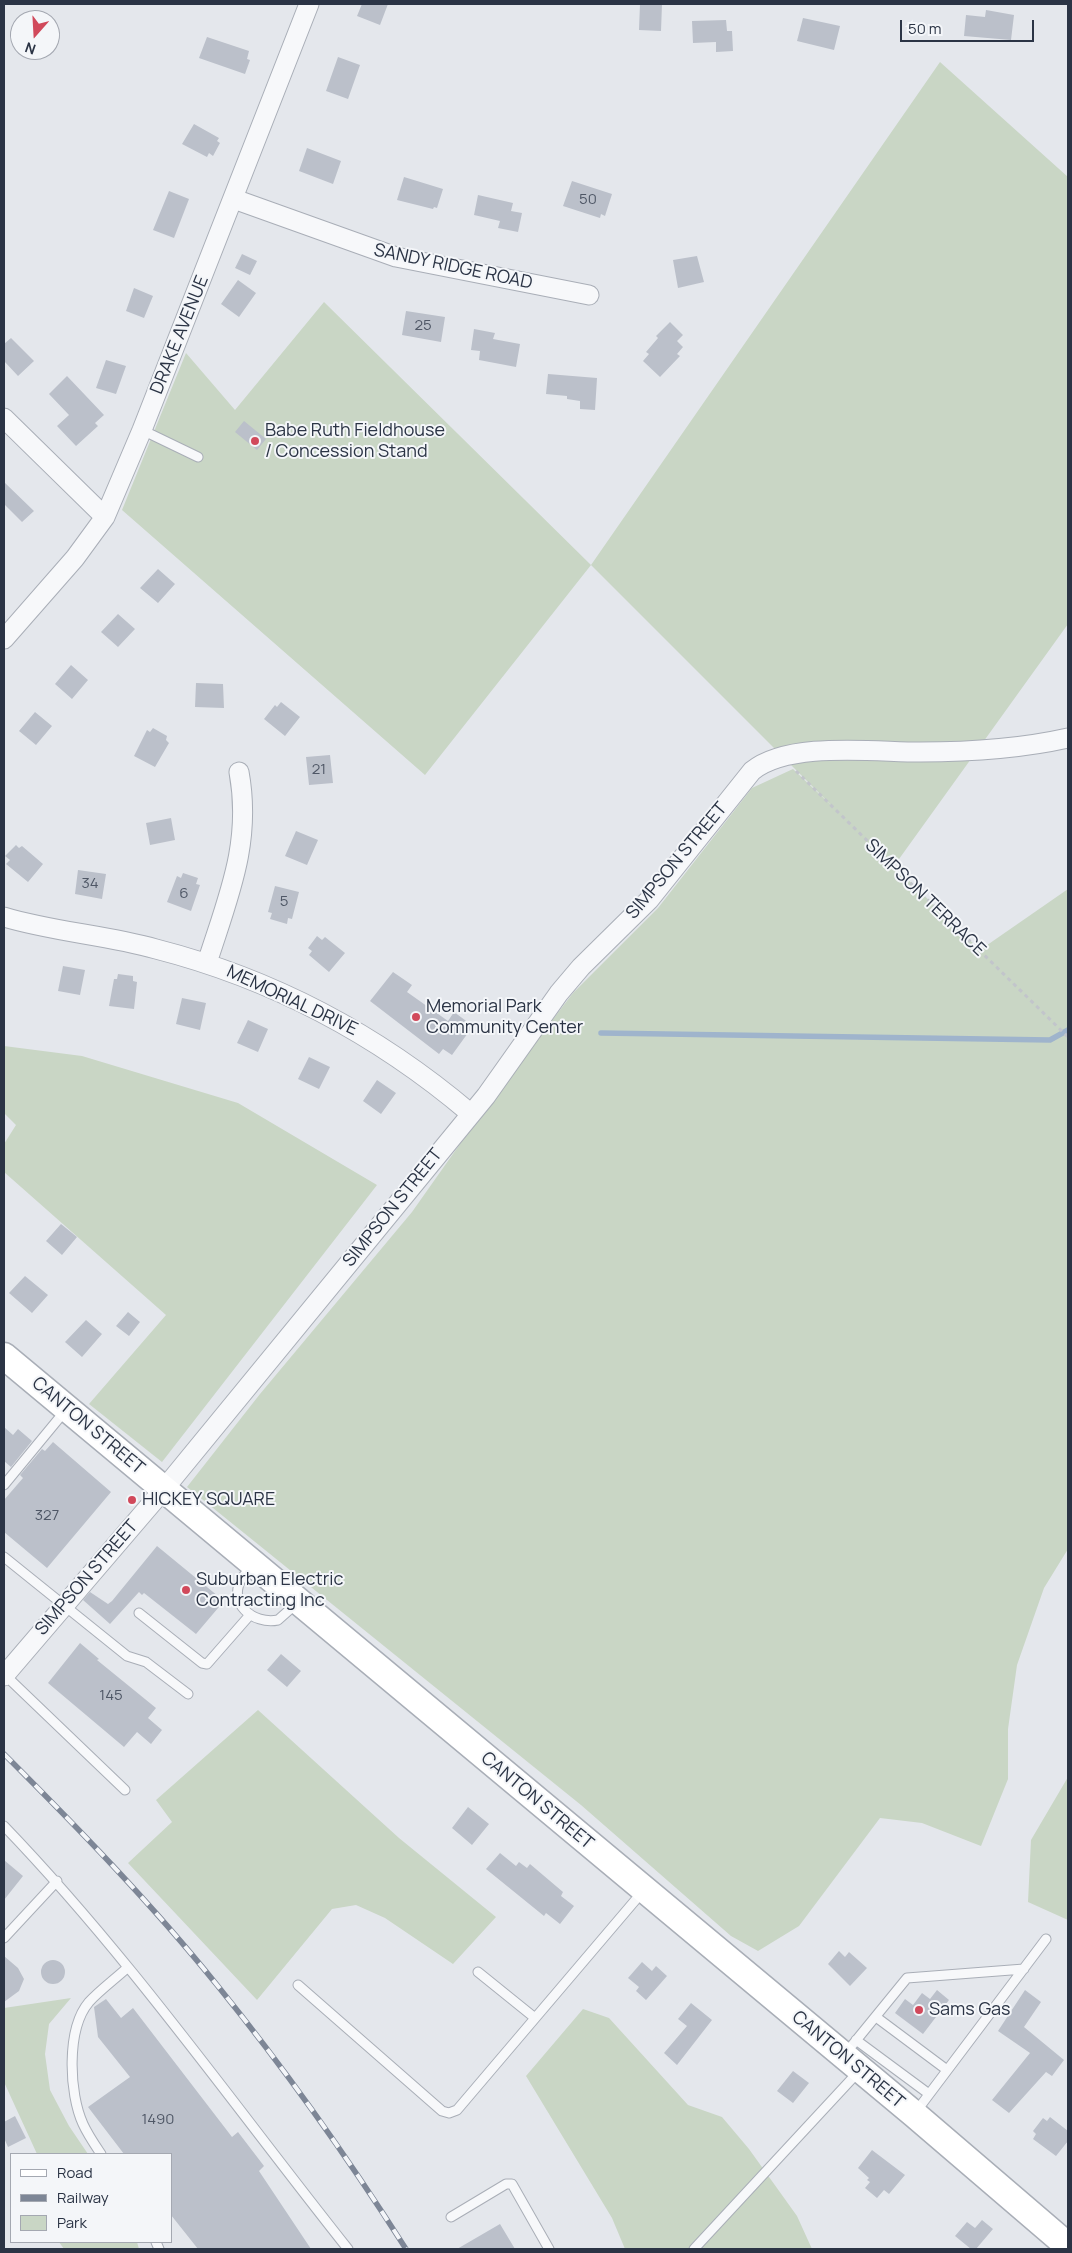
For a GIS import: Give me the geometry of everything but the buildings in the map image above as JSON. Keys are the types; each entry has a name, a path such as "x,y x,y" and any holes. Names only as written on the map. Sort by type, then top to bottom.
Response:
{"main road":[{"name":"CANTON STREET","path":"4,1356 644,1890 853,2056 914,2114 1068,2246"}],"street":[{"name":"DRAKE AVENUE","path":"4,639 75,558 105,517 142,430 234,199 309,4"},
{"name":"SANDY RIDGE ROAD","path":"234,199 396,257 589,295"},
{"path":"4,418 105,517"},
{"name":"SIMPSON STREET","path":"4,1675 164,1489 470,1113 486,1096 559,993 581,967 649,900 744,780 767,760 789,754 838,751 921,752 1012,749 1068,738"},
{"path":"207,963 241,849 243,818 238,772"},
{"name":"MEMORIAL DRIVE","path":"4,916 48,928 107,937 207,963 278,990 338,1020 386,1049 470,1113"}],"lane":[{"path":"142,430 198,457"},
{"path":"4,1485 67,1409"},
{"path":"4,1557 127,1656 146,1662 188,1694"},
{"path":"254,1564 242,1579 239,1588 239,1598 250,1616 263,1621 278,1620 298,1602"},
{"path":"139,1613 206,1664 250,1616"},
{"path":"4,1675 126,1790"},
{"path":"4,1826 57,1881 192,2047 348,2249"},
{"path":"4,1938 57,1881"},
{"path":"298,1985 442,2111 449,2113 457,2110 644,1890"},
{"path":"914,2114 1046,1940"},
{"path":"100,2153 83,2123 76,2102 72,2050 73,2037 88,2003 127,1968"},
{"path":"694,2249 853,2056 876,2016 907,1978 1024,1969"},
{"path":"478,1972 535,2018"},
{"path":"876,2016 947,2070"},
{"path":"853,2056 929,2094"},
{"path":"451,2217 506,2184 512,2184 549,2249"}],"path":[{"name":"SIMPSON TERRACE","path":"789,754 793,769 1068,1037"}],"green space":[{"path":"940,62 1068,177 1068,624 894,866 980,950 1068,889 1068,1549 1044,1588 1017,1665 1008,1729 1008,1779 981,1846 922,1823 880,1818 799,1926 758,1951 731,1936 581,1805 187,1487 260,1394 412,1212 491,1100 573,993 658,908 752,788 793,769 833,807 591,565"},
{"path":"324,302 591,565 425,775 122,510 186,353 235,410"},
{"path":"4,1046 82,1056 238,1103 377,1185 162,1462 89,1404 166,1315 4,1172 4,1144 16,1125 4,1113"},
{"path":"258,1710 399,1838 496,1917 453,1964 385,1918 356,1905 332,1909 257,2000 128,1863 172,1822 156,1800"},
{"path":"1068,1777 1068,1920 1028,1902 1031,1840"},
{"path":"71,1998 49,2024 45,2054 50,2090 69,2126 87,2153 37,2153 4,2082 4,2008"},
{"path":"583,2009 609,2018 688,2105 722,2117 749,2149 797,2216 812,2249 625,2249 612,2218 526,2076"},
{"path":"60,2243 137,2243 139,2249 64,2249"}],"waterway":[{"path":"601,1033 1050,1040 1068,1030"}],"railway":[{"path":"4,1754 114,1867 217,1985 315,2114 362,2181 406,2249"}],"place":[{"name":"Babe Ruth Fieldhouse / Concession Stand","path":"255,441"},
{"name":"Memorial Park Community Center","path":"416,1017"},
{"name":"HICKEY SQUARE","path":"132,1500"},
{"name":"Suburban Electric Contracting Inc","path":"186,1590"},
{"name":"Sams Gas","path":"919,2010"}]}
